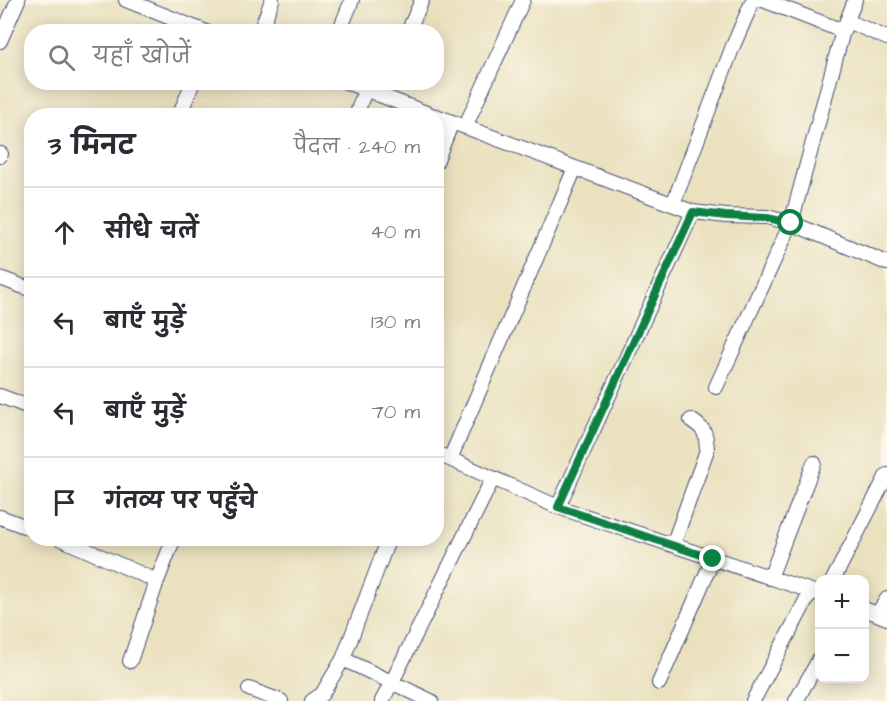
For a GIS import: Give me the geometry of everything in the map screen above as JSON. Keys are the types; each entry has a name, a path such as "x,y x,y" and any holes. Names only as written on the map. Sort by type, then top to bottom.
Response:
{"street":[{"path":"0,41 18,0"},
{"path":"126,0 153,5 190,24"},
{"path":"263,24 272,0"},
{"path":"342,24 352,0"},
{"path":"412,24 422,0"},
{"path":"444,148 523,0"},
{"path":"673,204 733,46 753,0"},
{"path":"763,0 887,38"},
{"path":"716,387 791,223 845,26 855,0"},
{"path":"182,108 190,90"},
{"path":"359,108 365,90"},
{"path":"384,90 419,108"},
{"path":"444,119 693,212 767,218 791,223 887,263"},
{"path":"450,459 574,168"},
{"path":"558,507 693,212"},
{"path":"0,278 24,287"},
{"path":"0,396 24,405"},
{"path":"673,545 707,450 703,428 691,420"},
{"path":"444,456 558,507 815,593 753,701"},
{"path":"770,578 814,463"},
{"path":"835,575 887,475"},
{"path":"382,701 493,478"},
{"path":"1,520 24,527"},
{"path":"82,546 156,581"},
{"path":"130,661 156,581 171,546"},
{"path":"312,701 322,694 343,659 386,546"},
{"path":"659,683 713,559"},
{"path":"876,613 887,599"},
{"path":"343,659 431,701"},
{"path":"796,701 815,665"},
{"path":"249,689 281,701"}],"route":[{"path":"713,559 558,507 693,212 767,218 791,223"}]}
